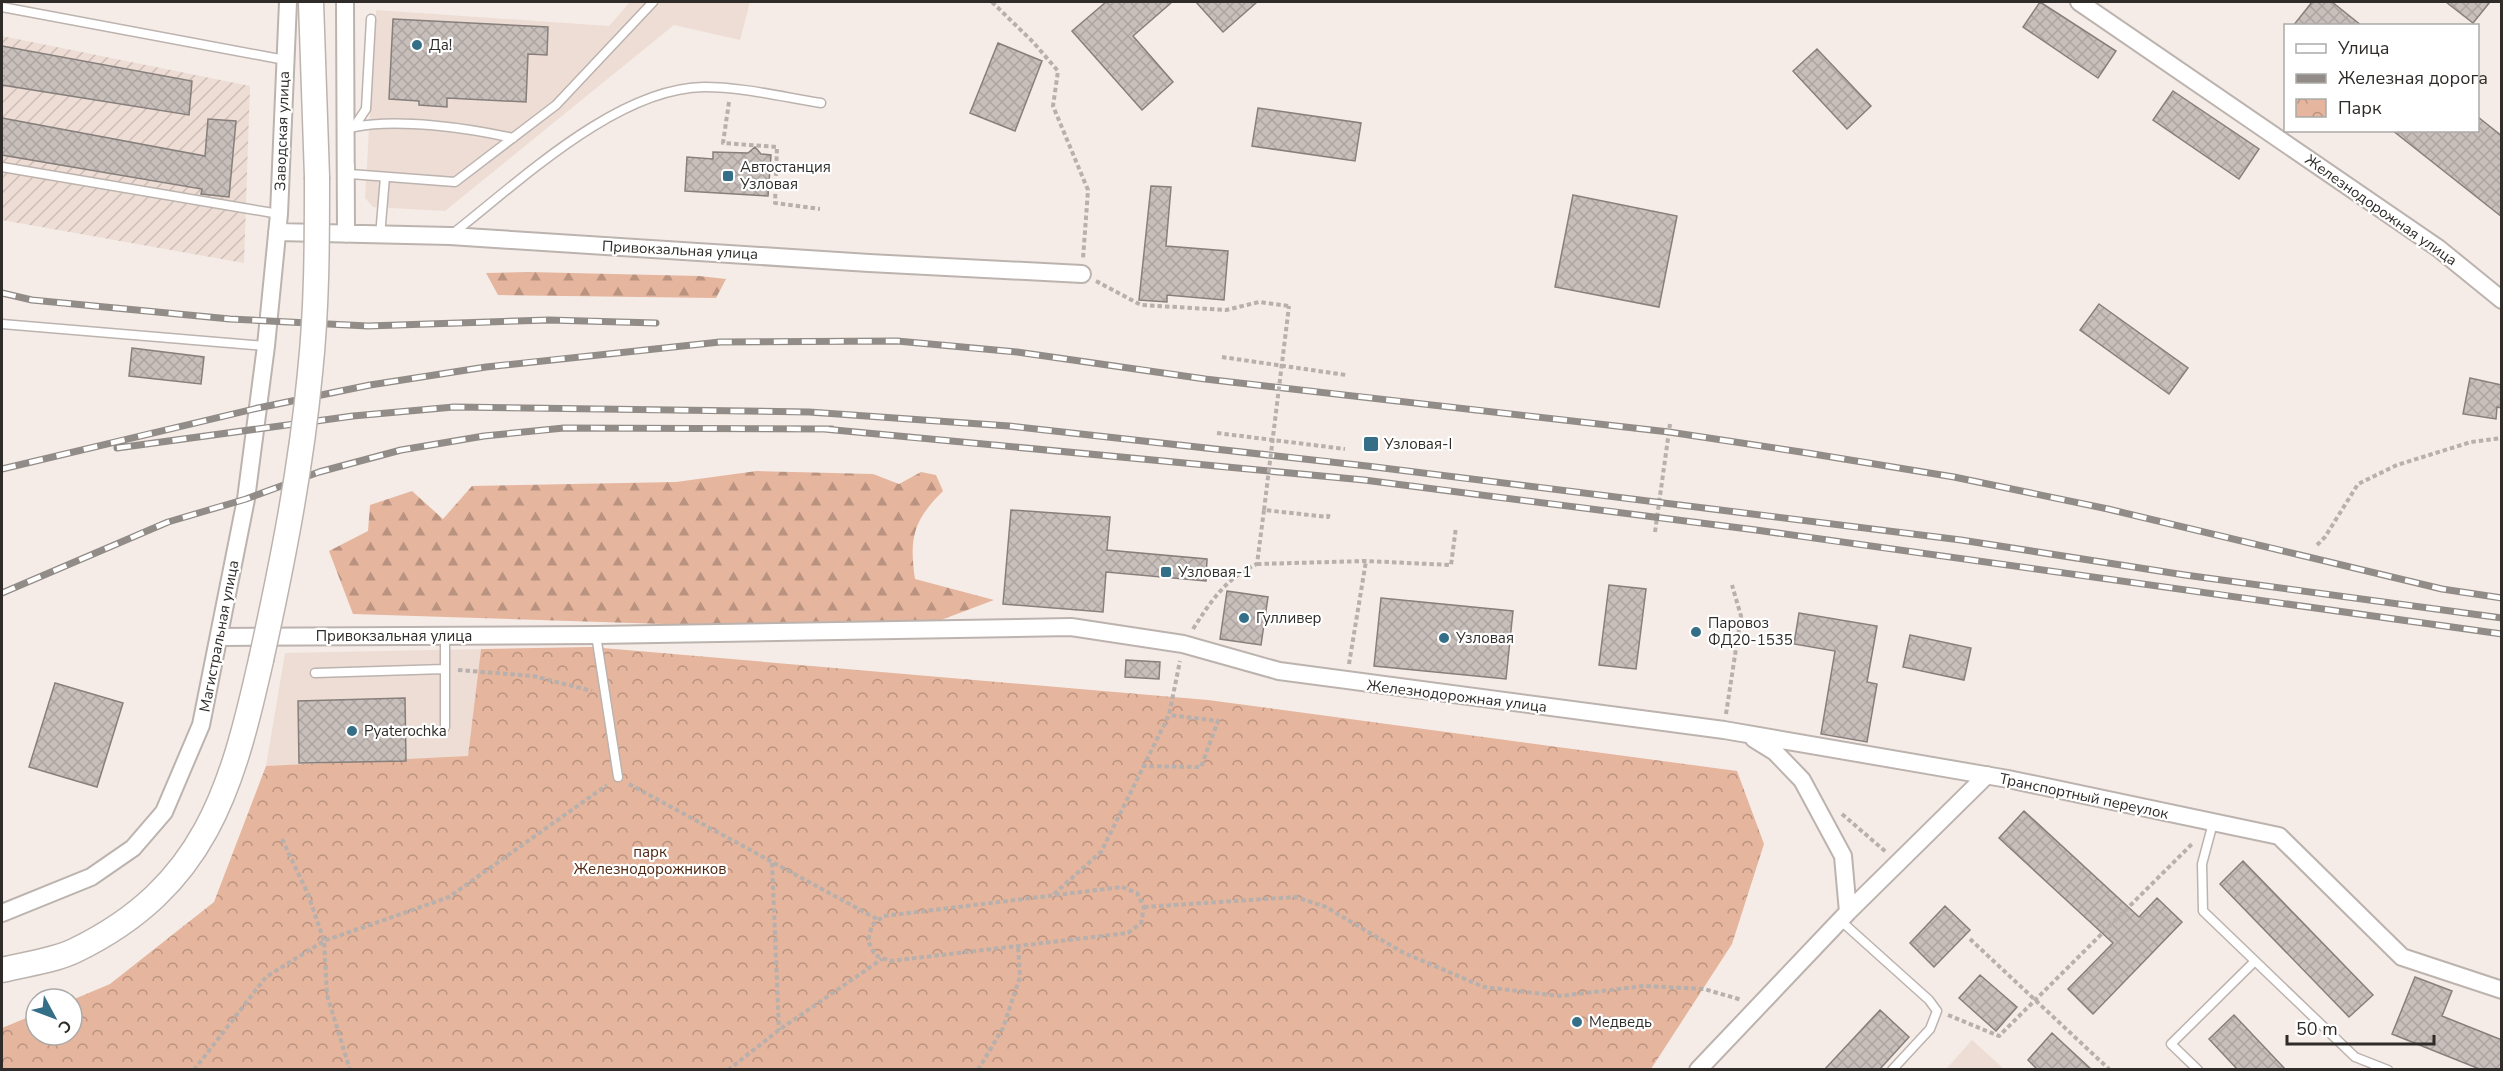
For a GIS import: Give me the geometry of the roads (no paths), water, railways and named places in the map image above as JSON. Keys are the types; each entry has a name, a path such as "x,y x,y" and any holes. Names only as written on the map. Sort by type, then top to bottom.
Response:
{"main road":[{"path":"2,970 74,951 118,927 154,898 176,874 214,818 230,780 261,660 290,519 309,382 316,286 317,177 311,2"}],"street":[{"name":"Заводская улица","path":"275,260 288,2"},
{"path":"345,2 350,126 346,234"},
{"name":"Железнодорожная улица","path":"2079,2 2438,248 2502,300"},
{"name":"Привокзальная улица","path":"278,232 450,236 869,263 1082,274"},
{"name":"Магистральная улица","path":"2,913 91,877 133,848 164,812 201,725 246,499 275,260"},
{"name":"Железнодорожная улица","path":"928,630 1071,627 1183,644 1280,671 1346,682 1724,730 1987,775"},
{"name":"Привокзальная улица","path":"220,637 928,630"},
{"path":"1746,734 1775,752 1802,780 1843,856 1844,916"},
{"name":"Транспортный переулок","path":"1698,1070 1844,916 1987,775 2279,836 2402,957 2502,990"}],"lane":[{"path":"371,19 366,109 350,126 350,174 454,182 556,105 653,2"},
{"path":"2,7 285,60"},
{"path":"450,236 554,154 621,108 670,92 703,87 821,103"},
{"path":"350,126 376,122 484,131 513,138"},
{"path":"2,167 279,214"},
{"path":"380,236 385,177"},
{"path":"2,324 266,346"},
{"path":"596,635 618,777"},
{"path":"445,636 446,727"},
{"path":"315,673 445,669"},
{"path":"2212,823 2202,864 2203,911 2355,1057 2388,1070"},
{"path":"1844,916 1929,1000 1937,1011 1930,1029 1892,1070"},
{"path":"2198,1070 2171,1044 2255,961"}],"railway":[{"path":"2,293 32,300 230,319 368,326 549,320 656,323"},
{"path":"2,469 258,408 370,385 486,367 720,342 897,341 1017,352 1205,379 1669,432 1801,452 1954,477 2108,509 2442,589 2502,598"},
{"path":"117,448 353,416 454,407 809,412 1009,426 1367,466 1961,540 2185,575 2502,618"},
{"path":"2,593 168,522 246,499 319,472 401,450 484,436 564,428 832,429"},
{"path":"824,429 1364,480 1756,530 2502,634"}],"place":[{"name":"Да!","path":"417,45"},
{"name":"Автостанция Узловая","path":"728,176"},
{"name":"Узловая-I","path":"1371,444"},
{"name":"Узловая-1","path":"1166,572"},
{"name":"Гулливер","path":"1244,618"},
{"name":"Паровоз ФД20-1535","path":"1696,632"},
{"name":"Узловая","path":"1444,638"},
{"name":"Pyaterochka","path":"352,731"},
{"name":"Медведь","path":"1577,1022"}],"park label":[{"name":"парк Железнодорожников","path":"650,860"}]}
